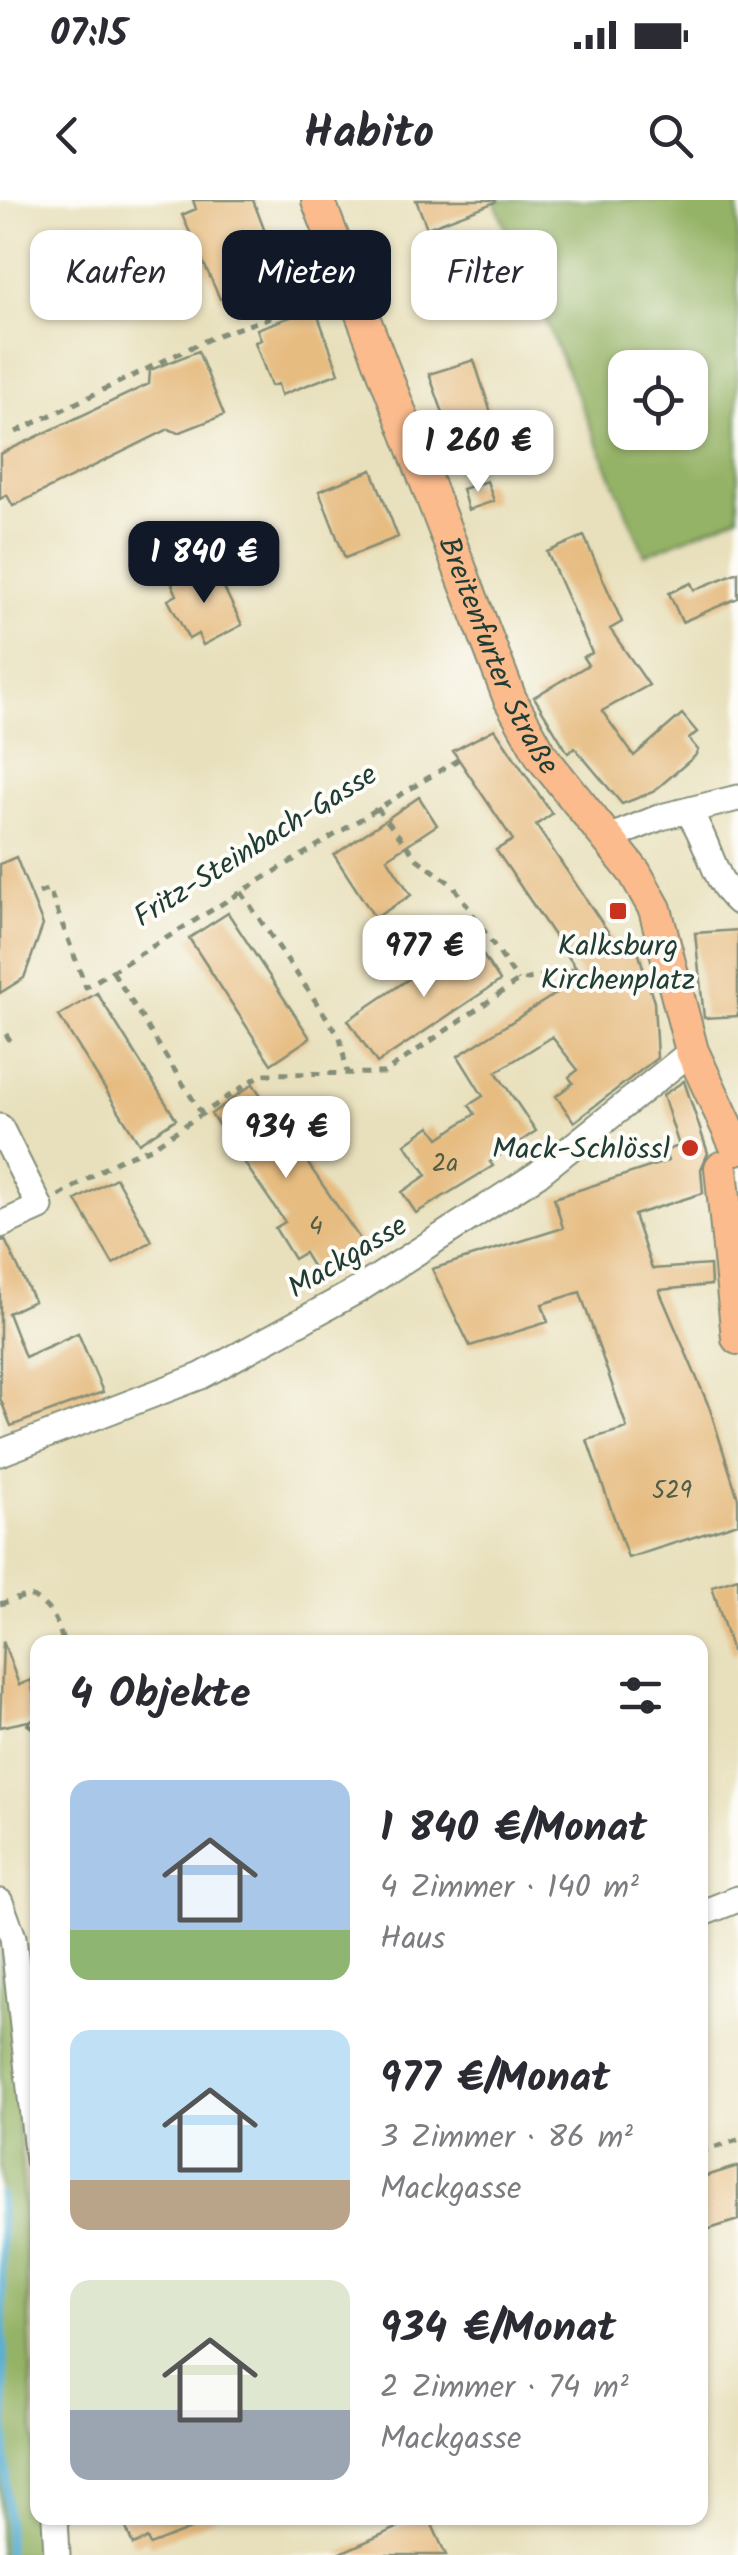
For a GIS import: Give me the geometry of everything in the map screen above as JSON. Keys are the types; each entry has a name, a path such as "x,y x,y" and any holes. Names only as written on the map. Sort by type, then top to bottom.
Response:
{"main road":[{"name":"Breitenfurter Straße","path":"318,200 510,699 542,757 635,873 655,909 692,1051 726,1157 738,1338"}],"street":[{"path":"606,840 738,798"},
{"path":"688,812 700,827 724,886 738,902"},
{"name":"Mackgasse","path":"0,1453 200,1376 358,1290 538,1174 692,1051"},
{"path":"0,1126 40,1207 0,1226"},
{"path":"708,1911 738,1899"},
{"path":"0,1902 13,1937 30,2089"},
{"path":"55,2525 57,2555"}],"path":[{"path":"16,432 215,336 261,320"},
{"path":"455,456 470,451 479,478"},
{"name":"Fritz-Steinbach-Gasse","path":"39,893 49,889 86,987 459,759"},
{"path":"377,808 418,859 453,884 518,982"},
{"path":"241,892 340,1038 347,1073"},
{"path":"616,944 636,935 640,948"},
{"path":"40,1207 118,1160 152,1148 262,1074 384,1073 518,982 577,970"},
{"path":"112,971 202,1114"},
{"path":"6,1034 11,1042"},
{"path":"0,1604 29,1594 56,1615 61,1635"},
{"path":"708,2149 738,2140"}],"green space":[{"path":"494,200 738,200 738,516 645,555 545,320 557,320 557,230 507,230"},
{"path":"0,1944 7,1966 25,2213 30,2335 30,2525 38,2525 39,2555 0,2555"}],"building":[{"path":"193,200 253,200 264,230 222,230 220,299 202,259 202,230 189,230 182,215 196,209"},
{"path":"416,200 496,200 496,202 427,228"},
{"path":"282,320 319,320 339,373 281,395 278,384 271,386 255,342 261,340 257,329"},
{"path":"198,351 224,415 178,433 169,429 13,506 7,495 0,499 0,454 149,384 150,370"},
{"path":"474,360 491,413 471,419 474,431 452,438 429,374"},
{"path":"372,470 398,537 345,558 319,491"},
{"path":"487,481 494,501 468,510 462,489"},
{"path":"584,536 622,622 610,629 649,685 602,711 634,756 682,714 697,732 689,739 698,750 695,756 653,792 622,804 575,748 568,753 534,697 588,665 583,657 592,653 547,552"},
{"path":"212,563 242,625 203,645 198,634 189,639 168,600 177,595 172,584"},
{"path":"738,572 738,598 682,622 669,593 691,583 694,590"},
{"path":"495,729 552,814 536,825 621,951 636,945 654,1002 657,1058 574,1122 556,1096 573,1083 569,1077 578,1070 552,1037 496,1072 536,1131 490,1162 493,1166 416,1213 402,1192 427,1175 405,1144 430,1126 439,1138 475,1114 469,1105 483,1096 458,1056 582,977 496,850 513,840 453,751"},
{"path":"419,797 437,825 387,858 411,895 375,918 334,855"},
{"path":"16,857 43,925 24,978 0,993 0,864"},
{"path":"228,913 310,1038 271,1064 189,938"},
{"path":"738,930 738,1016 704,1018 695,933"},
{"path":"471,937 500,981 377,1063 348,1020"},
{"path":"97,993 176,1119 139,1143 59,1016"},
{"path":"684,1081 708,1153 701,1169 703,1193 634,1215 652,1269 710,1265 711,1285 659,1290 710,1409 738,1498 738,1523 628,1558 587,1440 627,1428 580,1292 542,1304 548,1322 470,1346 432,1269 563,1228 554,1198 668,1161 664,1151 679,1146 663,1095"},
{"path":"253,1084 362,1242 315,1271 304,1253 294,1259 275,1228 285,1222 211,1114"},
{"path":"116,1178 152,1241 113,1264 76,1200"},
{"path":"5,1240 34,1301 8,1313 25,1357 78,1333 103,1392 11,1426 0,1398 0,1241"},
{"path":"738,1578 738,1654 733,1655 712,1586"},
{"path":"3,1641 19,1685 30,1680 30,1721 0,1727"},
{"path":"738,2166 738,2220 708,2229 708,2175"},
{"path":"125,2525 201,2525 150,2545 147,2539 133,2545"},
{"path":"403,2525 432,2525 446,2555 336,2555"}],"waterway":[{"path":"0,2195 8,2555"}],"place":[{"name":"Kalksburg Kirchenplatz","path":"618,911"},
{"name":"Mack-Schlössl","path":"690,1148"}]}
